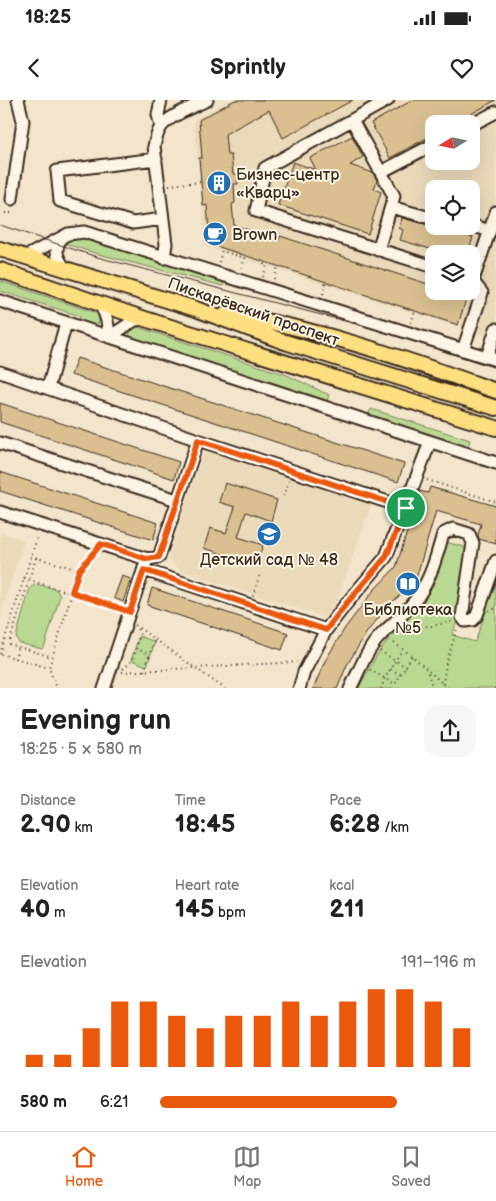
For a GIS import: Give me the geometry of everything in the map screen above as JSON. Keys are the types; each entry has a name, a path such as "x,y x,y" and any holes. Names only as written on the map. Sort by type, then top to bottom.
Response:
{"main road":[{"name":"Пискарёвский проспект","path":"0,249 196,309 285,342 496,408"},
{"path":"0,270 145,320 496,428"},
{"path":"196,309 298,327 411,361 496,391"}],"street":[{"path":"12,199 23,121 18,100"},
{"path":"161,100 158,115 161,126 154,146 166,244 164,258"},
{"path":"161,126 207,100"},
{"path":"388,100 265,168 256,210 425,264"},
{"path":"480,120 496,112"},
{"path":"352,120 395,198 425,214"},
{"path":"381,172 425,149"},
{"path":"156,159 57,171 60,200 133,223 163,219"},
{"path":"378,250 395,198"},
{"path":"480,258 496,212"},
{"path":"480,227 490,230"},
{"path":"25,257 68,234 84,232 491,359 496,329"},
{"path":"61,238 56,248 56,254 66,270"},
{"path":"463,350 480,300"},
{"path":"0,301 496,463"},
{"path":"100,305 105,312 109,337"},
{"path":"109,337 135,320 145,320"},
{"path":"48,388 66,323"},
{"path":"0,372 198,440 406,508"},
{"path":"104,688 131,619 145,565 159,557 198,440"},
{"path":"299,688 326,630 386,557 430,442"},
{"path":"0,443 177,500"},
{"path":"0,512 101,544 145,565 250,605 326,630"},
{"path":"350,688 372,646 418,596 429,577 444,534 453,529 469,534 473,543 462,618 465,621 473,620 477,615 496,561"}],"path":[{"path":"173,185 201,182"},
{"path":"0,213 12,213"},
{"path":"218,265 222,251 233,253 245,258 240,272"},
{"path":"262,279 267,265 264,262"},
{"path":"273,282 278,267"},
{"path":"322,297 326,282"},
{"path":"411,326 415,311"},
{"path":"284,496 292,471"},
{"path":"417,477 496,502"},
{"path":"41,525 0,654 49,668"},
{"path":"56,688 49,668 72,592 79,570 101,544"},
{"path":"31,556 79,570"},
{"path":"9,644 36,557"},
{"path":"250,605 260,574"},
{"path":"24,578 72,592 131,619 225,688"},
{"path":"385,632 416,626 449,623 462,618"},
{"path":"442,688 454,636 462,618"},
{"path":"131,619 140,635 133,660 126,664 120,672 310,661"},
{"path":"385,632 402,650 412,656 427,671 449,688"},
{"path":"144,671 155,638"},
{"path":"4,642 52,656"},
{"path":"14,658 18,646"},
{"path":"372,646 406,667"},
{"path":"136,649 150,654"},
{"path":"381,688 402,650"},
{"path":"362,665 395,684 412,656"},
{"path":"391,669 401,675"},
{"path":"427,671 433,688"}],"shaded area":[{"path":"229,100 496,100 496,339 206,247 194,120"},
{"name":"Детский сад № 48","path":"204,450 372,503 330,619 181,571 168,559"},
{"path":"0,532 24,541 0,616"}],"green space":[{"path":"82,237 224,282 223,286 66,244 69,239"},
{"path":"0,281 96,313 99,316 99,323 93,325 78,321 80,316 0,291"},
{"path":"134,326 287,375 329,395 327,401 132,339 129,333"},
{"path":"371,409 470,440 468,447 368,415"},
{"path":"445,542 469,548 458,618 452,635 475,642 496,582 496,688 359,688 377,655 400,623"},
{"path":"36,584 56,589 60,596 45,645 42,649 19,643 16,637 30,588"},
{"path":"139,636 155,642 147,666 131,660"}],"building":[{"path":"235,100 353,100 283,138 269,110 225,134 227,155 231,155 233,174 237,174 238,184 234,184 235,203 232,204 234,225 279,240 280,236 425,283 425,300 466,300 458,325 210,244 207,205 203,206 199,158 202,158 199,120"},
{"path":"413,100 496,100 469,115 425,115 425,139 390,158 371,123"},
{"path":"352,136 363,157 350,165 373,173 377,180 374,189 381,192 368,234 278,205 293,162 316,170 310,158"},
{"path":"402,218 425,224 425,235 464,235 473,237 471,245 425,245 425,247 400,240 403,230 399,228"},
{"path":"77,358 404,464 398,482 71,375"},
{"path":"0,403 179,462 174,479 0,422"},
{"path":"0,472 158,523 153,540 0,491"},
{"path":"225,483 277,500 271,521 246,512 238,537 263,545 256,565 204,548 210,528 226,533 235,507 219,502"},
{"path":"430,487 496,506 496,544 479,539 478,535 481,524 436,511 415,582 390,604 367,632 347,665 337,688 313,688 325,661 345,628 374,590 396,567 420,491 428,493"},
{"path":"122,576 131,579 123,602 114,598"},
{"path":"152,588 288,633 282,650 147,605"}],"tram line":[{"path":"0,225 97,257 368,327 496,368"}],"place":[{"name":"Бизнес-центр «Кварц»","path":"219,183"},
{"name":"Brown","path":"215,234"},
{"name":"Детский сад № 48","path":"269,534"},
{"name":"Библиотека №5","path":"408,584"}],"route":[{"path":"198,440 406,508 386,557 326,630 144,570 130,612 72,592 79,570 101,544 147,559 159,557 198,440"}]}
